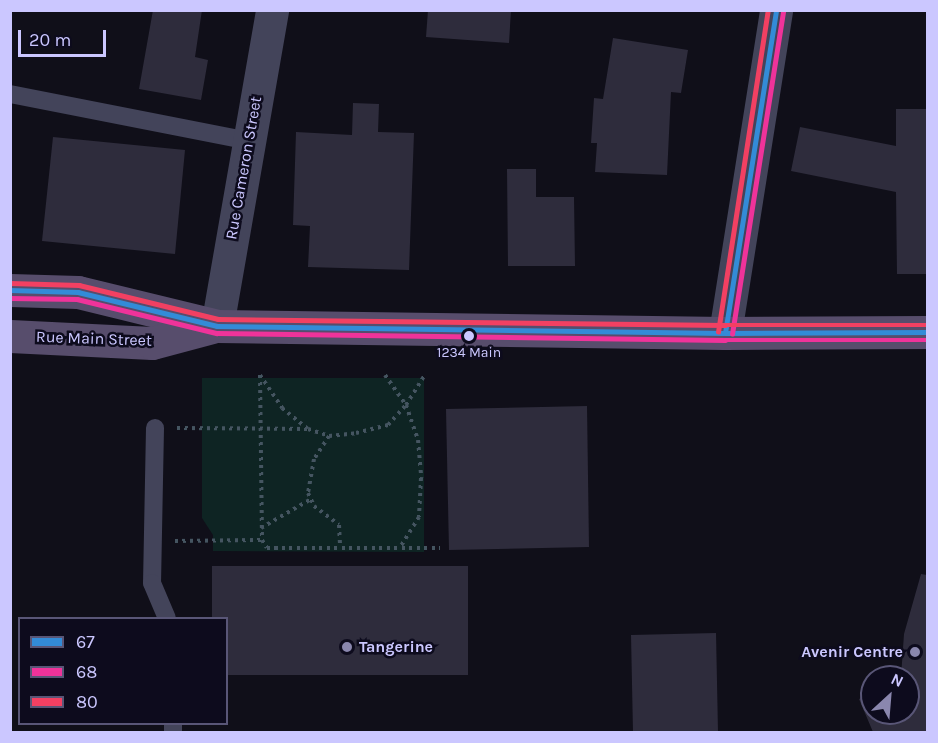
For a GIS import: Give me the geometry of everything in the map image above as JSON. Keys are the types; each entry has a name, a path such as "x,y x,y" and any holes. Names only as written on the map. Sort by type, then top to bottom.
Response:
{"main road":[{"name":"Rue Main Street","path":"10,290 78,292 217,326"},
{"path":"217,326 725,333 927,332"},
{"name":"Rue Main Street","path":"10,336 152,343 217,326"}],"street":[{"name":"Rue Cameron Street","path":"217,326 272,10"},
{"path":"725,333 776,10"}],"lane":[{"path":"10,94 249,141"},
{"path":"155,428 153,583 167,617"}],"path":[{"path":"308,429 282,408 260,375 261,540 267,548 440,548"},
{"path":"385,375 406,405 418,440 420,478 418,517 400,548"},
{"path":"155,428 308,429 329,436 356,433 388,425 406,405 425,375"},
{"path":"329,436 315,459 308,493 314,506 339,525 340,548"},
{"path":"261,528 311,499"},
{"path":"155,541 261,540"}],"green space":[{"path":"202,378 424,378 424,552 213,551 213,535 202,518"}],"building":[{"path":"153,10 202,10 195,57 208,60 201,100 139,89"},
{"path":"428,10 511,10 509,43 426,37"},
{"path":"613,38 688,50 681,93 671,92 667,175 595,172 597,143 591,143 594,98 603,99"},
{"path":"353,103 379,104 378,132 414,133 409,270 308,267 310,226 293,225 296,132 352,135"},
{"path":"896,109 927,109 927,274 897,274 896,192 791,171 800,127 896,146"},
{"path":"53,137 185,150 175,254 42,241"},
{"path":"507,169 536,169 536,197 574,197 575,266 508,266"},
{"path":"587,406 589,547 449,550 446,409"},
{"name":"Tangerine","path":"212,566 468,566 468,675 228,675 228,617 212,617"},
{"path":"921,574 927,575 927,732 873,732 870,725 920,725 920,665 902,665 904,634"},
{"path":"716,633 718,732 633,732 631,635"}],"transit line":[{"name":"80","path":"718,332 768,10"},
{"name":"67","path":"725,333 776,10"},
{"name":"68","path":"732,334 783,11"},
{"name":"80","path":"10,283 79,285 218,319 928,325"},
{"name":"67","path":"10,290 78,292 217,326 725,333 928,332"},
{"name":"68","path":"10,298 77,299 217,333 725,340 928,340"}],"place":[{"name":"1234 Main","path":"469,336"},
{"name":"Tangerine","path":"347,647"},
{"name":"Avenir Centre","path":"915,652"}]}
